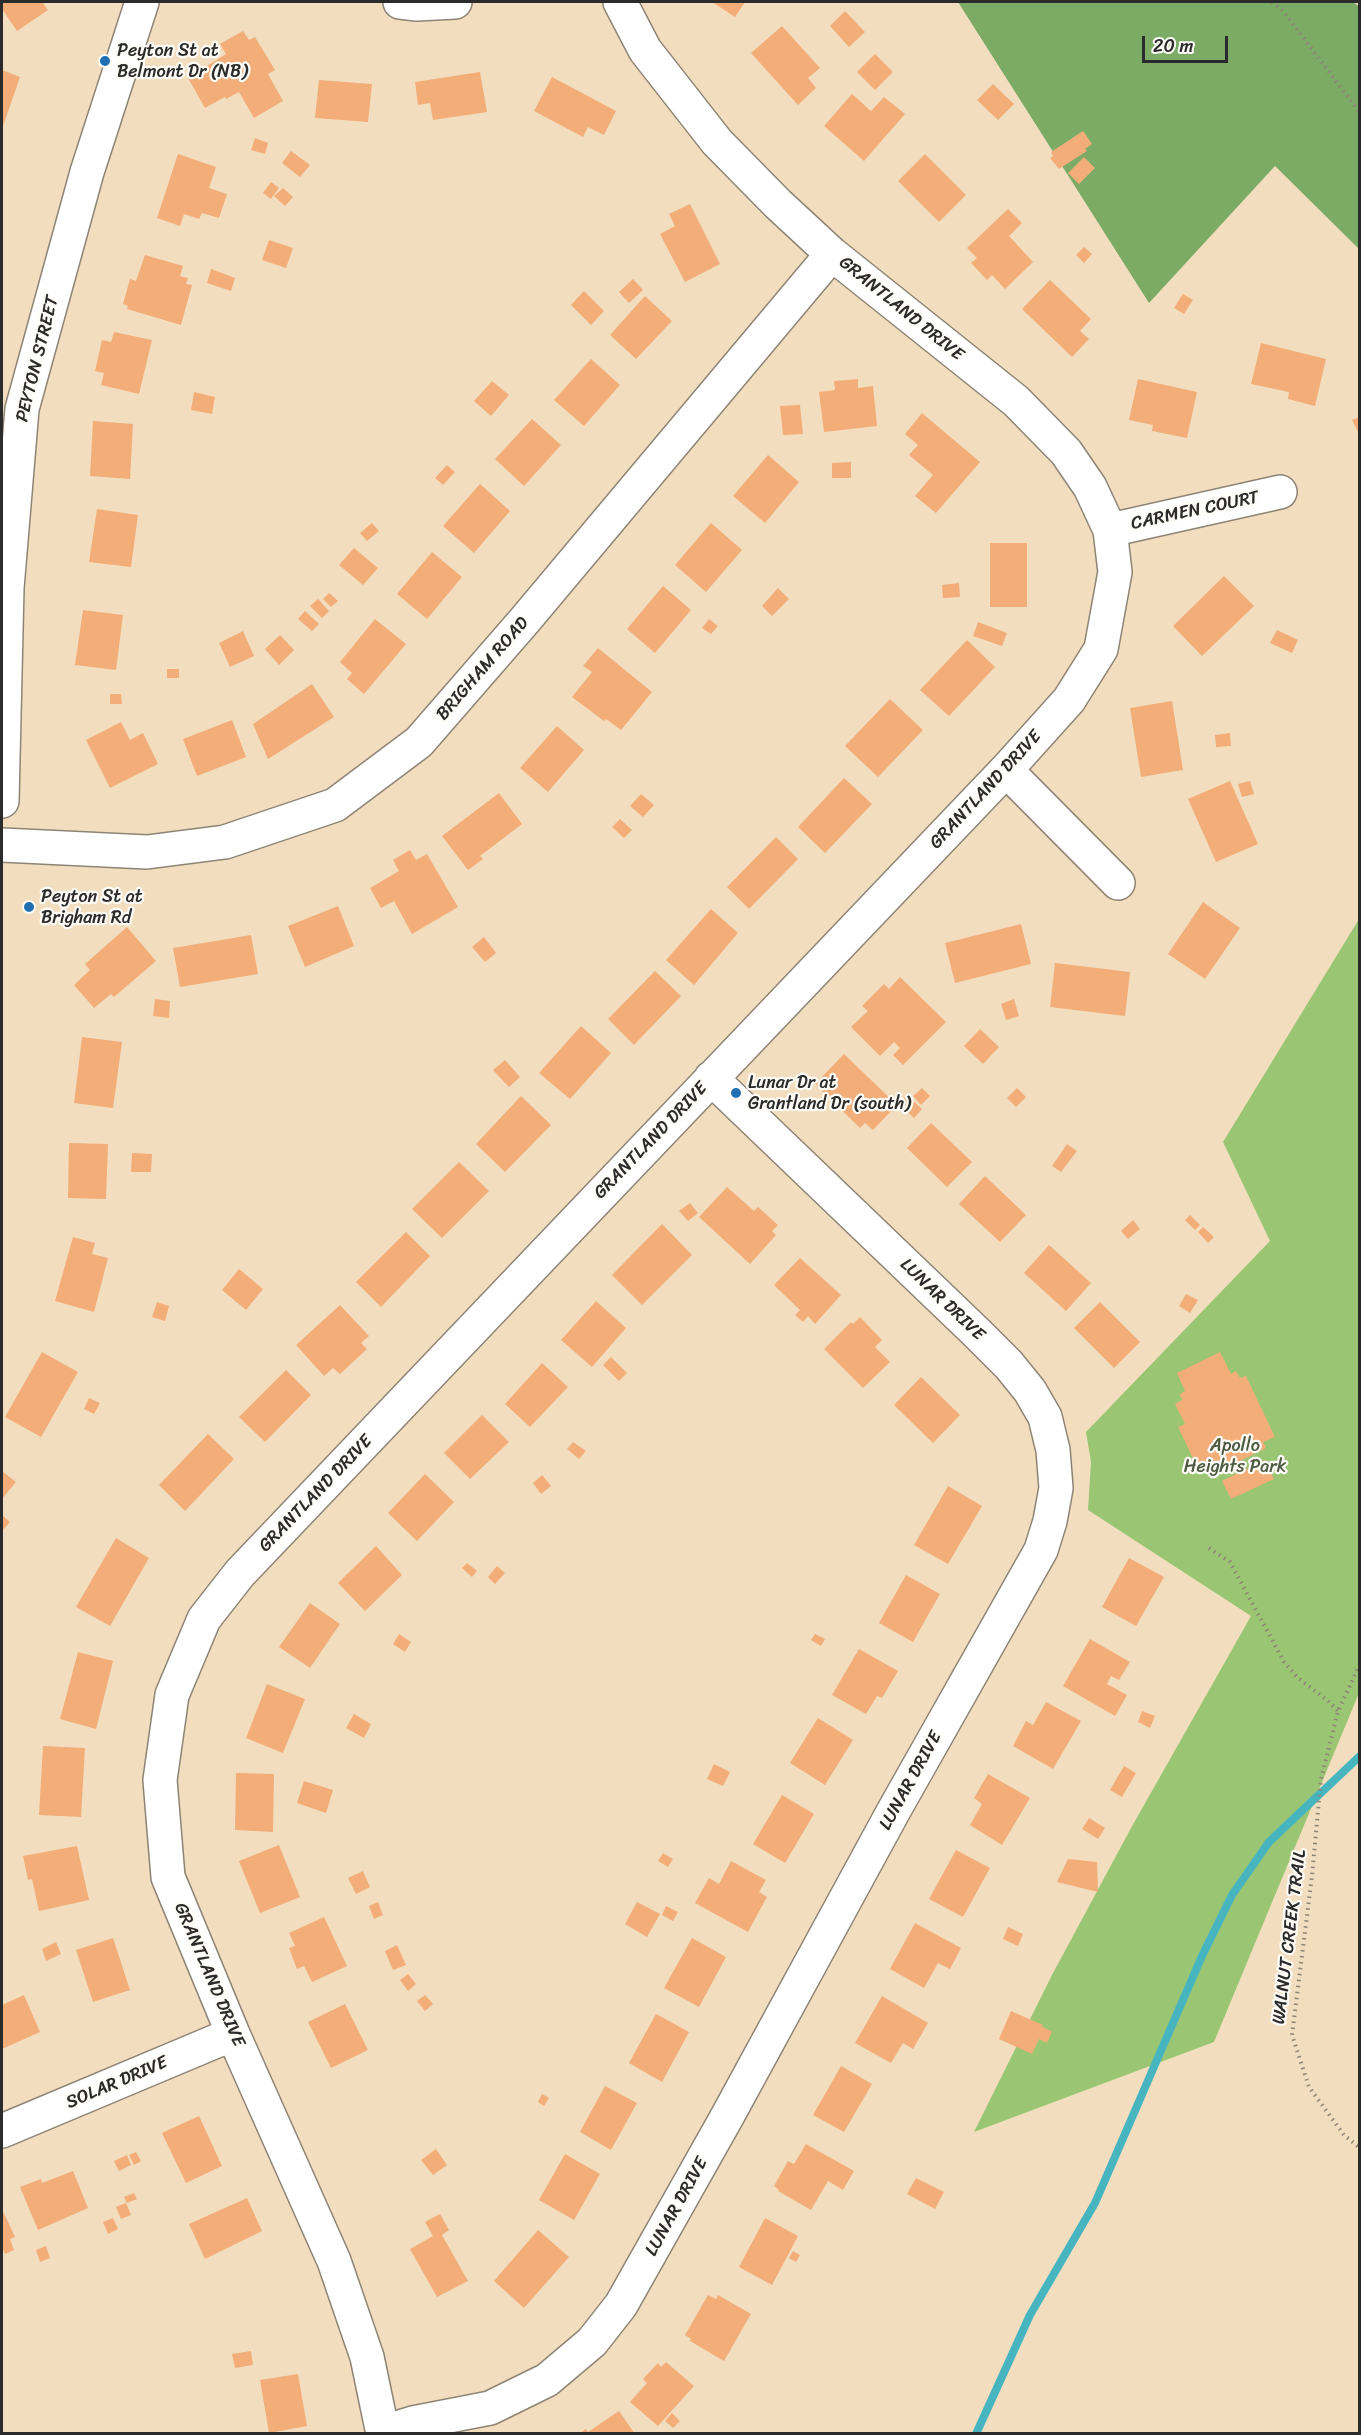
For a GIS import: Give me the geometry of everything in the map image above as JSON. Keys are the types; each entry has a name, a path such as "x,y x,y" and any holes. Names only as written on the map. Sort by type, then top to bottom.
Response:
{"street":[{"name":"PEYTON STREET","path":"2,801 7,588 22,409 87,172 142,2"},
{"path":"400,2 417,4 454,2"},
{"name":"GRANTLAND DRIVE","path":"383,2433 367,2357 334,2261 233,2034 168,1877 160,1780 172,1695 204,1619 240,1573 1006,770 1069,700 1101,649 1115,572 1110,530 1090,487 1066,452 1016,401 832,254 778,204 717,142 645,50 620,2"},
{"name":"BRIGHAM ROAD","path":"2,845 147,852 225,842 335,805 419,742 533,611 832,254"},
{"name":"CARMEN COURT","path":"1110,530 1280,492"},
{"path":"1006,770 1118,883"},
{"name":"LUNAR DRIVE","path":"383,2433 413,2423 490,2408 547,2380 592,2342 621,2305 893,1812 1041,1550 1050,1521 1056,1488 1053,1450 1045,1417 1030,1391 1009,1365 977,1333 711,1078"},
{"name":"SOLAR DRIVE","path":"2,2131 233,2034"}],"path":[{"path":"1272,2 1283,11 1359,113"},
{"path":"1209,1548 1230,1562 1284,1662 1297,1677 1338,1711"},
{"name":"WALNUT CREEK TRAIL","path":"1359,1664 1338,1711 1321,1779 1312,1876 1292,2035 1310,2087 1344,2135 1359,2148"}],"green space":[{"path":"958,2 1353,2 1360,7 1359,249 1275,166 1149,303"},
{"name":"Apollo Heights Park","path":"1359,919 1359,1693 1214,2042 974,2132 1052,1975 1131,1828 1251,1616 1088,1510 1091,1462 1086,1432 1270,1241 1223,1142"}],"building":[{"path":"2,2 42,2 48,10 17,31 2,9"},
{"path":"712,2 745,2 735,17"},
{"path":"845,11 865,32 849,47 830,26"},
{"path":"782,26 820,68 808,78 816,88 798,105 751,53"},
{"path":"243,31 249,40 255,37 275,70 268,74 283,101 254,118 239,92 205,108 188,78 226,54 220,44"},
{"path":"875,54 893,72 875,90 857,72"},
{"path":"2,70 20,77 3,126 2,125"},
{"path":"480,72 487,112 433,120 430,103 418,105 415,82"},
{"path":"552,77 616,111 604,135 588,127 583,137 534,111"},
{"path":"319,80 372,84 368,122 315,118"},
{"path":"993,84 1014,104 998,120 977,100"},
{"path":"852,94 871,111 884,97 905,114 864,161 824,126"},
{"path":"1083,131 1092,144 1085,149 1087,151 1059,169 1050,158 1053,156 1051,152"},
{"path":"255,138 268,143 265,154 251,150"},
{"path":"291,151 310,165 300,177 282,163"},
{"path":"178,154 216,167 209,188 227,194 219,218 202,213 199,219 184,214 180,226 157,218"},
{"path":"925,154 966,195 939,222 898,181"},
{"path":"1084,157 1095,168 1079,184 1068,173"},
{"path":"271,182 279,188 271,199 263,193"},
{"path":"283,188 293,197 285,206 274,196"},
{"path":"690,204 720,264 685,282 660,234 675,226 669,214"},
{"path":"1008,209 1022,223 1009,236 1033,262 1005,289 992,275 987,280 971,263 977,258 967,248"},
{"path":"269,240 293,248 286,268 262,260"},
{"path":"1084,247 1092,254 1084,263 1076,255"},
{"path":"145,255 183,266 180,276 188,278 186,284 192,285 181,325 127,309 128,306 123,304 130,279 136,281"},
{"path":"211,269 235,278 231,291 207,283"},
{"path":"633,279 643,290 629,303 619,292"},
{"path":"1050,280 1091,319 1080,331 1089,339 1072,357 1022,309"},
{"path":"584,291 604,311 591,325 571,305"},
{"path":"1183,294 1193,300 1184,314 1174,308"},
{"path":"645,296 672,321 636,359 610,335"},
{"path":"114,332 152,340 139,394 101,385 104,373 95,371 102,340 111,342"},
{"path":"1261,343 1326,359 1315,406 1288,399 1289,392 1251,384"},
{"path":"591,359 620,385 584,426 554,400"},
{"path":"858,379 858,388 873,386 877,426 824,432 819,392 835,390 834,381"},
{"path":"1138,379 1197,392 1187,438 1152,431 1153,425 1129,420"},
{"path":"492,381 509,395 491,416 474,401"},
{"path":"194,392 215,397 212,414 191,410"},
{"path":"800,405 803,434 783,435 780,406"},
{"path":"922,413 980,462 936,513 915,496 933,475 909,455 918,445 905,434"},
{"path":"1360,417 1360,436 1352,420"},
{"path":"532,419 561,445 524,486 495,459"},
{"path":"93,421 133,424 130,479 90,476"},
{"path":"768,455 799,482 765,523 733,496"},
{"path":"851,462 851,478 832,478 832,463"},
{"path":"447,465 455,472 443,485 435,478"},
{"path":"480,484 510,511 474,553 443,526"},
{"path":"97,509 138,515 131,567 89,562"},
{"path":"372,523 379,531 367,541 360,533"},
{"path":"711,523 742,550 706,592 675,565"},
{"path":"990,543 1027,543 1027,607 990,607"},
{"path":"354,548 378,568 363,585 339,565"},
{"path":"432,552 462,577 427,619 397,594"},
{"path":"1224,576 1254,606 1202,656 1173,626"},
{"path":"959,583 960,597 943,598 942,585"},
{"path":"663,586 691,610 655,653 627,629"},
{"path":"778,588 789,599 772,616 762,606"},
{"path":"329,593 338,601 331,607 323,599"},
{"path":"318,599 329,611 322,618 310,606"},
{"path":"83,610 123,615 116,670 75,665"},
{"path":"305,611 319,624 312,631 298,619"},
{"path":"375,619 406,644 364,694 347,679 352,673 340,662"},
{"path":"709,619 718,626 711,634 702,628"},
{"path":"978,622 1007,633 1002,646 973,636"},
{"path":"1277,630 1298,640 1292,653 1270,643"},
{"path":"243,631 254,656 230,667 219,643"},
{"path":"280,635 294,650 279,665 265,649"},
{"path":"967,640 995,667 949,716 920,690"},
{"path":"598,648 652,692 621,730 606,719 604,721 572,697 592,672 583,666"},
{"path":"167,669 179,669 179,678 167,678"},
{"path":"312,684 334,717 268,759 253,724"},
{"path":"110,694 121,694 122,704 110,704"},
{"path":"890,699 923,730 878,777 845,746"},
{"path":"1172,701 1183,770 1141,777 1130,708"},
{"path":"232,720 246,757 197,776 183,739"},
{"path":"121,722 130,740 143,733 158,764 110,788 86,740"},
{"path":"557,726 584,750 548,792 520,768"},
{"path":"1230,733 1231,746 1216,747 1215,735"},
{"path":"844,778 872,804 825,853 798,827"},
{"path":"1230,781 1258,844 1216,862 1188,799"},
{"path":"1250,781 1254,794 1242,797 1238,784"},
{"path":"499,793 522,824 480,856 483,859 468,870 442,836"},
{"path":"641,794 654,805 643,817 630,806"},
{"path":"620,819 632,830 624,838 612,827"},
{"path":"776,837 798,859 749,909 727,887"},
{"path":"410,850 416,860 427,854 458,907 412,934 394,901 381,908 370,888 399,871 393,860"},
{"path":"1203,902 1240,928 1205,979 1168,954"},
{"path":"338,906 354,946 305,967 288,926"},
{"path":"711,909 738,933 694,985 666,960"},
{"path":"1021,924 1031,964 955,983 945,943"},
{"path":"127,927 156,961 114,997 111,994 94,1008 74,985 90,970 85,964"},
{"path":"251,935 258,974 180,987 173,948"},
{"path":"484,937 496,953 485,962 472,947"},
{"path":"1055,963 1130,972 1125,1016 1050,1007"},
{"path":"655,971 681,996 634,1045 608,1019"},
{"path":"900,977 946,1022 903,1065 893,1055 900,1048 894,1042 880,1056 851,1027 868,1011 862,1006 884,984 889,989"},
{"path":"155,999 170,1001 169,1018 153,1016"},
{"path":"1014,999 1019,1016 1006,1020 1001,1004"},
{"path":"581,1026 611,1053 570,1099 539,1073"},
{"path":"980,1029 999,1047 983,1064 964,1046"},
{"path":"82,1037 122,1042 113,1108 74,1103"},
{"path":"844,1054 897,1105 873,1130 865,1123 860,1128 815,1084"},
{"path":"505,1060 520,1077 509,1087 493,1070"},
{"path":"922,1088 930,1096 921,1105 913,1096"},
{"path":"1017,1088 1026,1097 1016,1107 1007,1098"},
{"path":"907,1095 922,1109 914,1118 899,1103"},
{"path":"521,1096 551,1125 505,1172 476,1144"},
{"path":"931,1123 972,1162 947,1187 907,1148"},
{"path":"69,1143 108,1144 106,1199 68,1198"},
{"path":"1067,1144 1077,1151 1061,1172 1052,1166"},
{"path":"132,1153 152,1154 151,1172 131,1172"},
{"path":"459,1162 489,1191 442,1238 412,1209"},
{"path":"985,1176 1026,1215 1000,1242 959,1204"},
{"path":"727,1187 754,1211 758,1207 778,1225 772,1231 776,1235 750,1264 699,1217"},
{"path":"690,1203 698,1213 688,1221 679,1211"},
{"path":"1190,1215 1200,1225 1195,1230 1185,1220"},
{"path":"1133,1220 1140,1229 1128,1239 1121,1231"},
{"path":"662,1224 692,1255 642,1305 612,1275"},
{"path":"1203,1227 1214,1237 1208,1243 1198,1232"},
{"path":"406,1232 430,1256 381,1307 356,1282"},
{"path":"73,1237 95,1243 92,1254 108,1258 94,1312 55,1301"},
{"path":"1049,1245 1091,1283 1066,1311 1024,1273"},
{"path":"800,1258 841,1295 815,1324 808,1316 803,1322 795,1315 800,1310 774,1285"},
{"path":"239,1269 263,1289 246,1310 222,1290"},
{"path":"1186,1294 1198,1300 1190,1313 1179,1306"},
{"path":"596,1301 626,1328 592,1367 561,1340"},
{"path":"157,1302 169,1306 165,1321 152,1317"},
{"path":"1100,1302 1140,1342 1114,1368 1074,1328"},
{"path":"340,1305 369,1336 361,1343 367,1349 340,1374 333,1368 324,1376 296,1345"},
{"path":"860,1317 882,1340 875,1347 890,1362 863,1388 824,1349 851,1322 853,1324"},
{"path":"42,1352 78,1372 41,1437 5,1417"},
{"path":"1220,1352 1231,1374 1236,1371 1240,1378 1246,1376 1275,1437 1263,1442 1266,1448 1214,1474 1211,1467 1200,1473 1178,1427 1185,1424 1175,1404 1182,1400 1180,1394 1185,1391 1177,1373"},
{"path":"611,1357 627,1373 619,1381 603,1365"},
{"path":"542,1363 568,1387 530,1427 505,1404"},
{"path":"286,1370 311,1395 265,1442 239,1417"},
{"path":"921,1377 960,1415 933,1443 894,1405"},
{"path":"89,1398 100,1403 94,1414 84,1409"},
{"path":"482,1415 509,1442 470,1479 444,1453"},
{"path":"208,1434 234,1459 185,1511 159,1485"},
{"path":"573,1442 586,1451 579,1459 567,1449"},
{"path":"1265,1460 1274,1479 1231,1499 1222,1481"},
{"path":"2,1471 16,1482 2,1499"},
{"path":"425,1474 454,1502 417,1541 388,1513"},
{"path":"542,1475 551,1486 541,1494 533,1483"},
{"path":"948,1486 982,1506 948,1564 914,1545"},
{"path":"2,1515 10,1522 2,1531"},
{"path":"116,1538 149,1558 110,1626 76,1607"},
{"path":"376,1546 402,1575 365,1611 338,1583"},
{"path":"1129,1558 1164,1577 1136,1626 1102,1607"},
{"path":"467,1563 477,1571 472,1577 462,1568"},
{"path":"497,1566 505,1573 495,1584 488,1577"},
{"path":"906,1575 940,1594 913,1642 879,1623"},
{"path":"310,1603 340,1624 310,1668 279,1647"},
{"path":"399,1634 411,1642 405,1652 393,1644"},
{"path":"815,1634 825,1639 821,1646 811,1640"},
{"path":"1090,1639 1130,1662 1119,1680 1111,1676 1107,1684 1127,1695 1115,1716 1063,1686"},
{"path":"859,1649 898,1671 882,1698 877,1696 866,1714 832,1695"},
{"path":"78,1652 113,1661 96,1729 60,1719"},
{"path":"267,1684 305,1699 283,1753 246,1738"},
{"path":"1046,1702 1081,1721 1053,1769 1013,1746 1026,1721 1033,1725"},
{"path":"1142,1711 1155,1716 1150,1728 1138,1722"},
{"path":"354,1714 371,1724 364,1738 346,1728"},
{"path":"818,1718 853,1740 825,1785 790,1763"},
{"path":"43,1746 85,1748 81,1817 39,1815"},
{"path":"714,1764 730,1772 723,1786 707,1779"},
{"path":"1124,1766 1136,1773 1122,1797 1110,1790"},
{"path":"236,1773 274,1774 273,1832 235,1830"},
{"path":"988,1774 1030,1798 1002,1845 970,1825 982,1804 974,1798"},
{"path":"304,1781 333,1790 326,1813 297,1803"},
{"path":"782,1795 814,1814 785,1863 753,1844"},
{"path":"1089,1818 1105,1828 1098,1839 1082,1829"},
{"path":"279,1845 300,1897 260,1913 239,1861"},
{"path":"77,1846 89,1900 39,1911 32,1879 28,1880 23,1856"},
{"path":"956,1850 990,1868 963,1917 929,1899"},
{"path":"663,1853 673,1859 668,1867 658,1861"},
{"path":"1068,1859 1097,1862 1098,1892 1057,1882"},
{"path":"731,1861 766,1880 759,1892 767,1897 748,1932 695,1903 709,1878 719,1884"},
{"path":"363,1871 370,1887 356,1894 348,1878"},
{"path":"378,1902 383,1915 374,1919 369,1906"},
{"path":"637,1902 660,1914 647,1937 625,1924"},
{"path":"666,1906 678,1912 673,1921 662,1915"},
{"path":"324,1917 347,1966 312,1982 304,1966 297,1969 289,1948 295,1946 289,1933"},
{"path":"915,1923 961,1948 950,1969 938,1963 924,1988 890,1969"},
{"path":"1008,1927 1023,1934 1018,1946 1003,1939"},
{"path":"113,1938 130,1990 93,2002 76,1950"},
{"path":"692,1938 726,1957 699,2007 664,1988"},
{"path":"56,1942 61,1954 46,1961 42,1949"},
{"path":"397,1945 406,1965 393,1970 385,1951"},
{"path":"408,1974 416,1984 408,1991 400,1980"},
{"path":"24,1995 40,2032 2,2049 2,2005"},
{"path":"425,1995 433,2004 425,2011 417,2001"},
{"path":"882,1996 928,2023 913,2049 903,2043 891,2063 855,2043"},
{"path":"345,2004 368,2050 331,2068 308,2022"},
{"path":"1011,2011 1052,2031 1047,2043 1039,2039 1032,2054 999,2039"},
{"path":"656,2014 689,2032 662,2082 629,2063"},
{"path":"841,2066 872,2084 844,2132 813,2115"},
{"path":"605,2086 637,2103 611,2150 580,2132"},
{"path":"542,2094 549,2098 544,2106 538,2102"},
{"path":"199,2116 222,2166 186,2183 162,2133"},
{"path":"806,2144 854,2171 843,2190 828,2181 811,2210 778,2191 774,2186 788,2161 794,2164"},
{"path":"436,2149 447,2165 433,2175 421,2160"},
{"path":"136,2152 141,2161 134,2165 129,2155"},
{"path":"565,2154 600,2174 574,2220 539,2200"},
{"path":"127,2155 131,2165 119,2171 114,2161"},
{"path":"73,2171 88,2208 38,2230 20,2187 41,2179 42,2183"},
{"path":"916,2178 944,2192 935,2209 907,2194"},
{"path":"134,2193 137,2199 127,2203 124,2197"},
{"path":"247,2198 262,2231 205,2259 189,2224"},
{"path":"126,2203 131,2215 121,2219 116,2207"},
{"path":"2,2209 15,2237 10,2239 14,2250 5,2254 2,2247"},
{"path":"440,2214 449,2230 442,2235 468,2281 437,2297 410,2249 433,2236 425,2222"},
{"path":"113,2218 118,2229 108,2234 103,2222"},
{"path":"765,2218 798,2236 772,2285 739,2267"},
{"path":"538,2230 569,2257 524,2308 494,2281"},
{"path":"46,2246 50,2258 40,2262 36,2250"},
{"path":"793,2251 800,2255 796,2262 789,2258"},
{"path":"708,2295 716,2299 718,2295 751,2314 724,2361 690,2341 691,2339 685,2335"},
{"path":"251,2351 253,2365 235,2368 232,2354"},
{"path":"666,2362 694,2386 658,2426 630,2402 647,2383 643,2379 658,2363 661,2367"},
{"path":"298,2374 307,2426 269,2433 260,2380"},
{"path":"619,2411 635,2434 579,2434 586,2429 588,2432"},
{"path":"672,2413 680,2421 673,2428 665,2421"}],"waterway":[{"path":"976,2434 1030,2315 1095,2203 1202,1956 1232,1895 1269,1842 1360,1756"}],"place":[{"name":"Peyton St at Belmont Dr (NB)","path":"105,61"},
{"name":"Peyton St at Brigham Rd","path":"29,907"},
{"name":"Lunar Dr at Grantland Dr (south)","path":"736,1093"}]}
